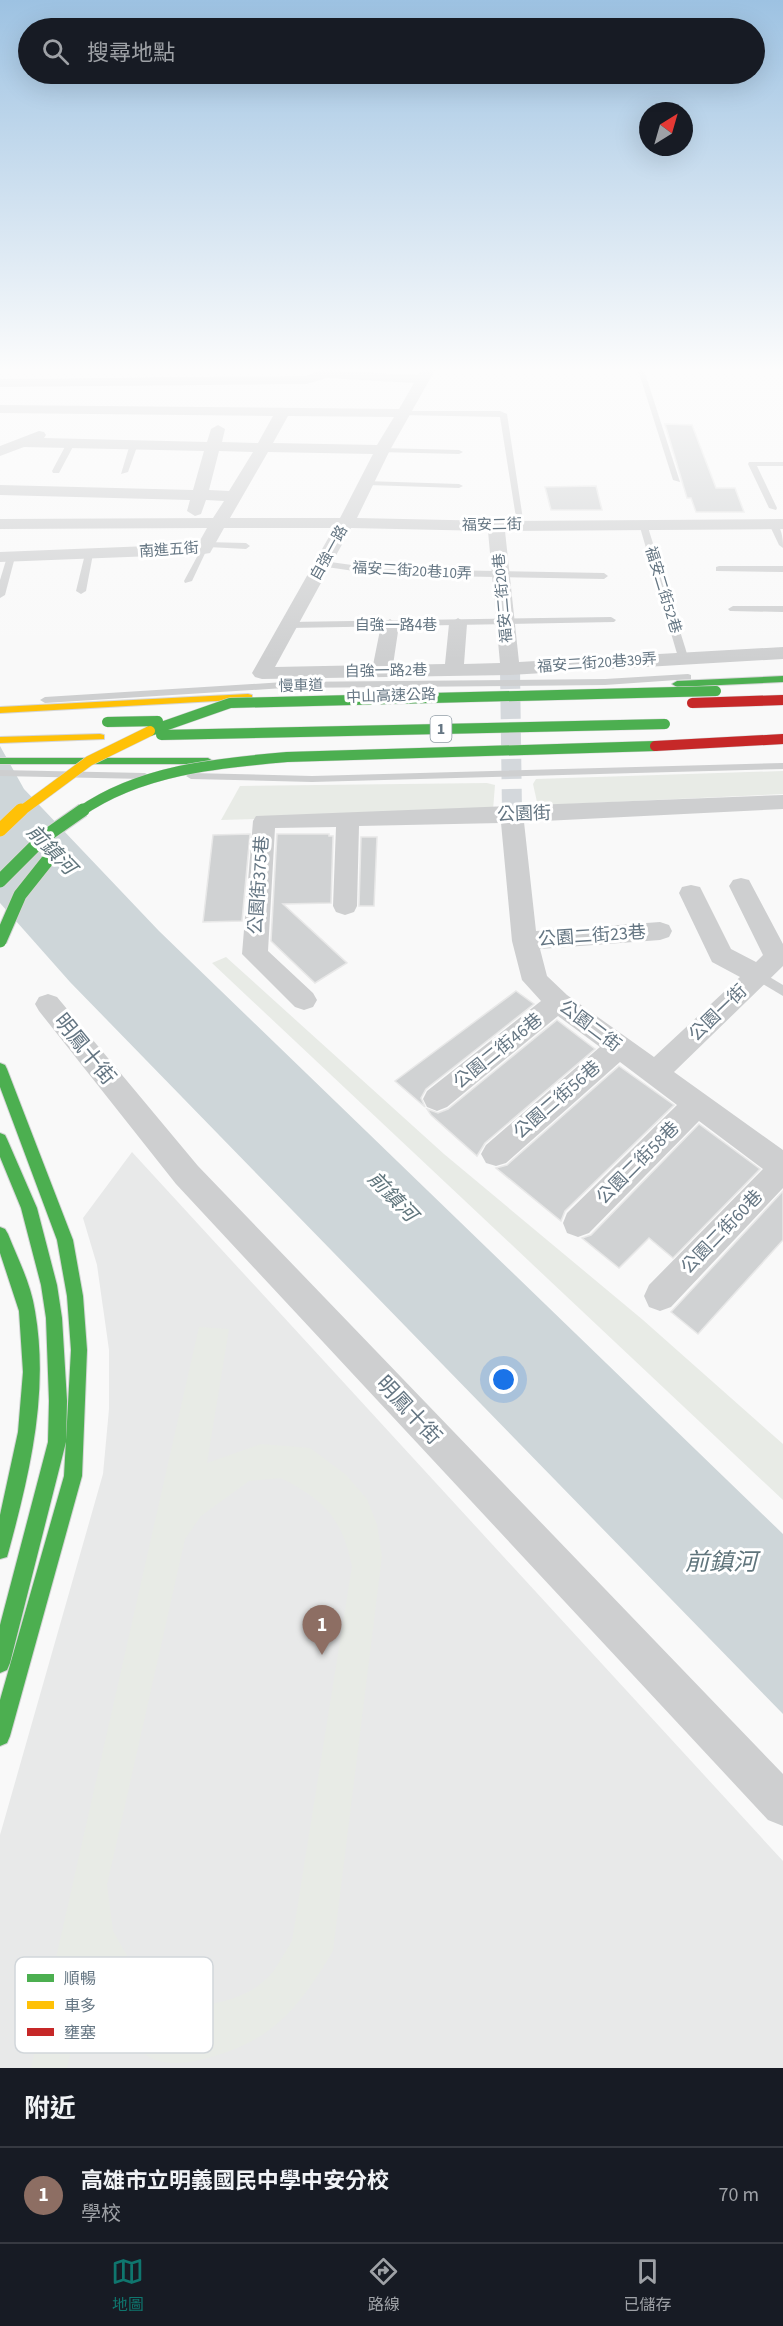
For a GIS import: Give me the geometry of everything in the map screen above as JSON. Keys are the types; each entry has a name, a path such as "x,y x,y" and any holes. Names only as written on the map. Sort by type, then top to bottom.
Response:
{"main road":[{"path":"0,710 177,700 496,692 783,679"},
{"path":"14,798 52,770 128,730 197,708 230,703 783,689"},
{"name":"中山高速公路","path":"321,715 783,700"},
{"path":"0,830 41,792 103,753 168,723 230,703"},
{"path":"95,722 226,718"},
{"path":"0,722 48,722"},
{"name":"中山高速公路","path":"0,740 685,723"},
{"path":"0,881 25,855 63,824 128,788 171,772 203,765 265,758 570,750 783,739"},
{"path":"0,761 32,768 550,761 783,751"},
{"path":"0,941 12,909 31,880 61,844 92,820 166,783 214,768 265,758"},
{"path":"0,1069 65,1240 75,1296 79,1350 73,1476 0,1736"},
{"path":"0,1139 29,1208 49,1285 54,1318 58,1401 57,1442 0,1663"},
{"path":"0,1234 26,1309 32,1374 28,1431 20,1474 0,1550"}],"street":[{"name":"南進五街","path":"192,524 208,467"},
{"name":"南進五街","path":"5,557 206,546 253,467"},
{"name":"自強一路","path":"262,673 369,483 375,467"},
{"path":"0,490 236,496"},
{"name":"福安二街","path":"0,524 346,523 496,526 776,519"},
{"name":"福安二街20巷","path":"496,526 510,669"},
{"path":"454,670 458,624"},
{"path":"382,671 390,625"},
{"name":"福安二街20巷39弄","path":"510,669 683,657 783,653"},
{"name":"自強一路2巷","path":"262,673 510,669"},
{"name":"公園街","path":"264,821 512,815 783,802"},
{"name":"公園二街","path":"512,815 525,940 535,980 558,1002 783,1167"},
{"path":"345,906 348,819"},
{"name":"公園街375巷","path":"264,821 255,954 304,1000"},
{"path":"741,886 780,956"},
{"path":"691,893 721,955 758,975"},
{"name":"公園二街23巷","path":"525,940 660,931"},
{"name":"公園一街","path":"654,1074 780,956"},
{"name":"公園二街46巷","path":"437,1100 558,1002"},
{"name":"明鳳十街","path":"48,1004 187,1175 783,1805"},
{"name":"公園二街56巷","path":"496,1154 619,1047"},
{"name":"公園二街58巷","path":"578,1222 698,1104"},
{"name":"公園二街60巷","path":"660,1296 783,1167"}],"lane":[{"path":"56,471 58,467"},
{"path":"124,472 126,467"},
{"path":"512,467 521,524"},
{"path":"673,467 677,480"},
{"path":"753,467 776,519 783,545"},
{"path":"369,483 459,486"},
{"name":"福安二街52巷","path":"643,524 683,657"},
{"path":"188,581 206,546 246,546"},
{"path":"81,591 89,554"},
{"path":"0,595 5,557"},
{"name":"福安二街20巷10弄","path":"323,564 381,572 501,576 604,576"},
{"path":"719,568 783,569"},
{"path":"733,609 783,609"},
{"name":"自強一路4巷","path":"289,626 504,624 611,620"},
{"name":"慢車道","path":"0,702 284,686 605,682 783,672"},
{"path":"0,774 32,768 312,779 783,766"},
{"path":"758,975 783,991"}],"shaded area":[{"path":"783,771 783,794 547,805 537,802 533,784 536,779"},
{"path":"487,783 495,785 493,810 485,812 221,820 240,786"},
{"path":"226,957 444,1154 643,1320 783,1444 783,1500 212,963"},
{"path":"132,1152 783,1861 783,2068 0,2068 0,1835 103,1474 109,1409 109,1350 97,1265 83,1218"},
{"path":"199,1327 229,1329 207,1463 261,1444 310,1448 346,1475 367,1499 377,1525 382,1556 333,1951 320,1973 293,2008 263,2034 224,2053 199,2060 167,2063 144,2053 213,2053 213,2003 239,1996 262,1983 280,1962 292,1941 352,1566 343,1535 329,1512 309,1494 281,1478 249,1481 201,1516 185,1539 107,1885 113,1931 128,1957 56,1957"},
{"path":"34,2053 70,2053 67,2068 31,2068"}],"water":[{"name":"前鎮河","path":"0,746 24,789 159,931 783,1534 783,1714 70,982 0,903"}],"building":[{"path":"678,467 708,467 716,488 735,488 744,512 696,512 691,498 687,498"},
{"path":"596,486 602,510 551,510 545,487"},
{"path":"250,834 242,921 203,922 213,835"},
{"path":"277,834 329,834 333,836 331,903 283,904 347,963 315,983 271,941"},
{"path":"361,837 377,837 374,906 359,906"},
{"path":"516,991 534,1004 426,1089 421,1098 425,1107 395,1081"},
{"path":"557,1020 595,1049 485,1143 477,1156 431,1115 427,1109 438,1113 448,1109"},
{"path":"619,1066 674,1105 565,1211 561,1221 496,1168 507,1165"},
{"path":"699,1124 760,1169 673,1258 649,1238 619,1268 582,1238 591,1235"},
{"path":"783,1191 783,1240 698,1334 671,1312"}],"tunnel":[{"path":"510,669 512,812"}],"traffic: fast":[{"path":"677,684 783,679"},
{"path":"150,731 230,703 716,691"},
{"path":"107,722 158,721"},
{"path":"161,735 665,724"},
{"path":"0,881 43,838 88,806 135,784 184,770 234,761 287,757 655,746"},
{"path":"0,761 208,761"},
{"path":"0,941 20,895 55,851"},
{"path":"0,1069 65,1240 75,1296 79,1350 73,1476"},
{"path":"0,1139 29,1208 49,1285 54,1318 58,1401 57,1442 0,1663"},
{"path":"0,1234 25,1301 31,1341 32,1372 27,1432 0,1550"},
{"path":"0,1736 73,1476"}],"traffic: slow":[{"path":"0,710 248,697"},
{"path":"0,830 70,773 109,750 150,731"},
{"path":"0,740 100,737"}],"traffic: jam":[{"path":"692,703 783,700"},
{"path":"655,746 783,739"}],"place":[{"name":"高雄市立明義國民中學中安分校","path":"322,1655"}]}
